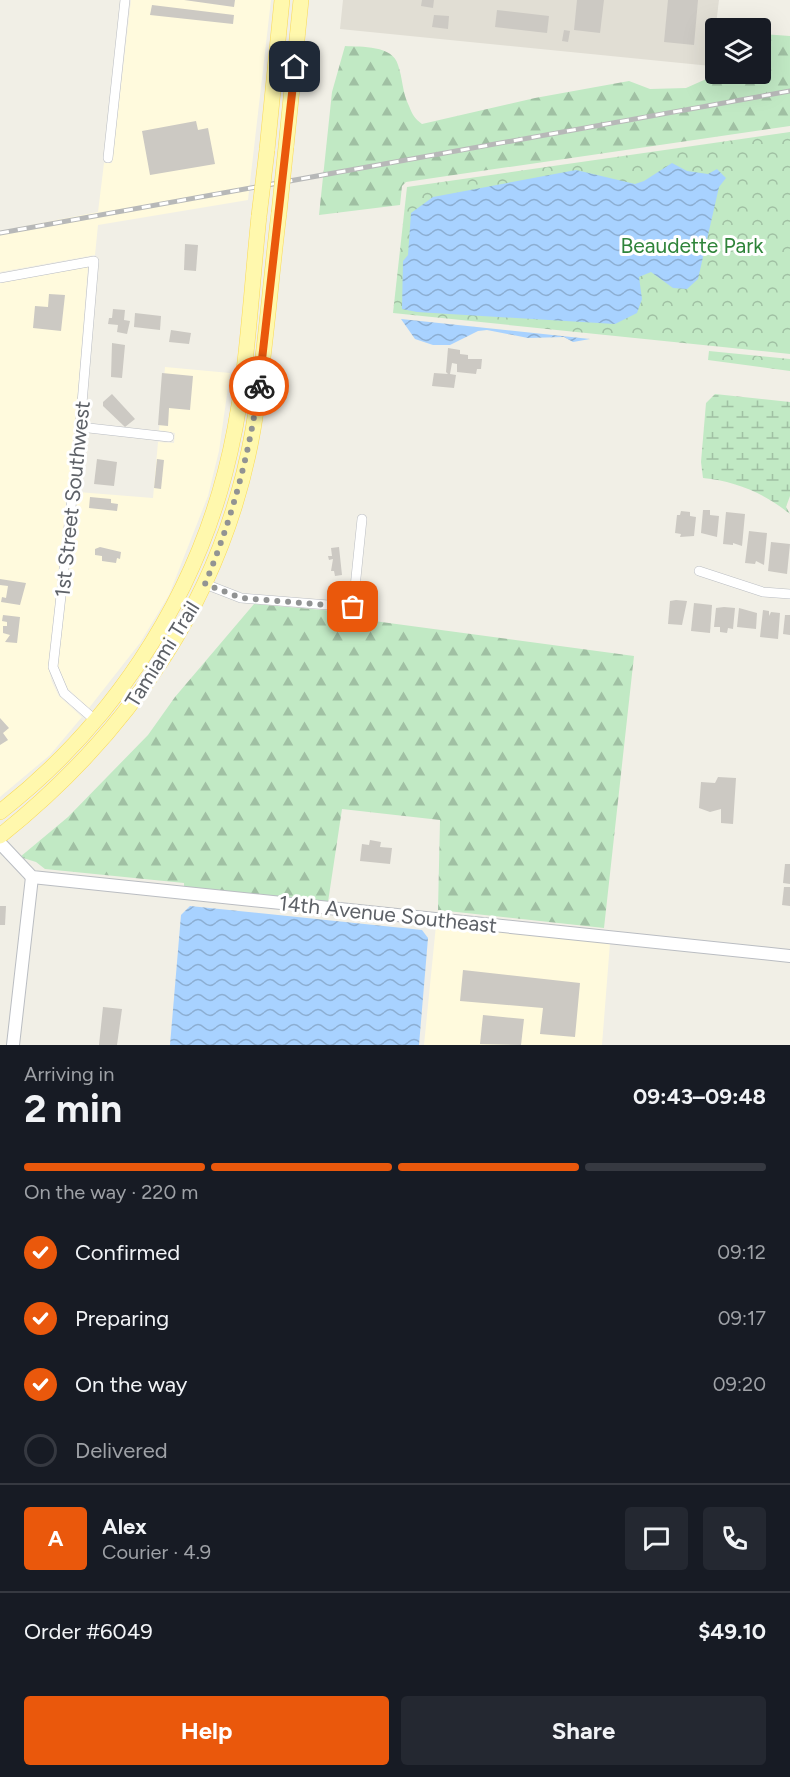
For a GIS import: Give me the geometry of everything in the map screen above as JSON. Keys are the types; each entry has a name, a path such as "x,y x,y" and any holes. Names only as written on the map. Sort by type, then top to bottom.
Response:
{"main road":[{"name":"Tamiami Trail","path":"0,812 46,774 95,720 131,675 188,577 216,504 234,428 267,150 282,0"},
{"name":"Tamiami Trail","path":"0,836 61,784 115,725 166,656 205,584 233,510 253,430 301,0"}],"street":[{"path":"108,158 125,0"},
{"name":"1st Street Southwest","path":"0,278 94,261 80,427 53,667 64,693 95,720"},
{"path":"80,427 169,437"},
{"path":"205,584 241,598 353,607 362,519"},
{"path":"699,571 763,592 790,594"},
{"path":"0,843 32,877 13,1045"},
{"name":"14th Avenue Southeast","path":"32,877 790,956"}],"shaded area":[{"path":"131,0 271,0 248,200 98,225 95,255 0,272 0,231 98,212 104,163 112,163"},
{"path":"343,0 719,0 717,18 705,18 705,65 340,29"},
{"path":"88,267 75,426 48,666 59,696 82,717 50,755 0,797 0,283"},
{"path":"165,367 230,373 219,451 208,496 169,595 140,643 89,708 68,689 58,666 78,492 153,498 158,442 174,443 175,433 159,430"},
{"path":"436,925 610,943 602,1045 424,1045"}],"green space":[{"path":"771,35 790,36 790,126 406,182 402,186 400,205 319,215 332,92 345,46 376,48 395,58 407,101 414,116 422,124 535,98 629,81 650,89 686,88 705,80 705,84 771,84"},
{"name":"Beaudette Park","path":"790,132 790,354 393,313 407,187"},
{"path":"709,351 790,359 790,371 708,360"},
{"path":"715,394 790,402 790,496 786,507 790,514 749,489 703,478 701,462 706,403"},
{"path":"358,601 370,603 374,621 634,656 604,928 438,910 440,820 342,809 328,902 184,888 184,883 45,869 36,862 20,857 68,817 148,735 175,697 254,604 357,613"}],"water":[{"path":"672,163 687,171 708,174 717,169 726,178 719,187 698,279 687,289 673,288 651,272 639,277 642,299 637,313 615,324 417,312 402,309 403,261 408,255 411,213 433,197 576,170 635,184 644,181"},
{"path":"401,319 590,339 573,342 564,337 528,338 487,330 478,331 450,345 433,345 415,339"},
{"path":"190,906 422,930 428,938 419,1045 170,1045 181,915"}],"building":[{"path":"184,0 235,0 234,7"},
{"path":"422,0 434,0 433,8 421,6"},
{"path":"577,0 604,0 600,33 574,30"},
{"path":"668,0 698,0 694,45 664,42"},
{"path":"152,5 234,15 233,24 150,15"},
{"path":"497,10 549,16 547,33 495,27"},
{"path":"434,15 449,16 448,29 432,27"},
{"path":"564,30 570,31 568,42 562,41"},
{"path":"196,121 198,130 208,128 215,164 150,175 142,131"},
{"path":"185,244 198,245 196,271 184,270"},
{"path":"49,294 65,295 61,331 33,328 35,306 48,307"},
{"path":"113,309 125,310 124,320 130,321 127,334 117,332 118,325 108,324 109,318 112,318"},
{"path":"135,313 161,316 160,330 134,327"},
{"path":"171,330 191,333 189,344 169,342"},
{"path":"112,343 125,345 122,378 111,377"},
{"path":"448,348 460,350 460,354 468,355 468,359 482,359 481,369 477,369 476,374 457,372 457,364 452,363 450,374 456,375 454,388 432,386 434,373 448,374 446,372"},
{"path":"162,373 193,376 190,410 169,408 168,426 158,425"},
{"path":"112,394 135,419 125,427 103,406 103,402"},
{"path":"97,459 117,462 114,486 94,484"},
{"path":"157,459 164,460 161,489 154,488"},
{"path":"90,497 111,499 111,503 118,504 117,511 89,508"},
{"path":"703,510 710,510 710,515 719,516 717,537 701,533"},
{"path":"681,511 690,512 690,516 696,517 694,536 680,537 681,534 675,533 677,515 680,515"},
{"path":"726,512 745,514 742,546 733,543 733,545 723,544"},
{"path":"749,531 767,533 764,565 756,561 755,564 745,563"},
{"path":"771,542 790,544 787,574 768,571"},
{"path":"100,547 121,552 120,559 117,558 116,563 102,561 102,556 95,555 95,549"},
{"path":"339,547 342,575 335,576 334,571 331,571 333,559 329,560 328,556 332,556 331,548"},
{"path":"0,579 26,583 20,605 1,602 2,597 6,598 8,586 0,585"},
{"path":"670,601 687,601 682,625 668,624"},
{"path":"694,603 712,605 710,633 691,631"},
{"path":"716,608 735,608 733,629 728,628 727,633 720,632 720,627 714,627"},
{"path":"739,608 757,613 756,629 737,627"},
{"path":"763,610 769,611 769,616 771,612 780,613 778,639 760,637"},
{"path":"3,615 20,617 17,643 5,642 10,635 3,633 3,626 7,626 7,622 2,621"},
{"path":"785,615 790,615 790,635 783,634"},
{"path":"0,718 9,728 3,733 8,740 0,745"},
{"path":"718,777 736,778 733,824 721,823 721,809 710,812 699,808 701,782 715,783"},
{"path":"370,840 381,842 380,847 392,848 390,864 360,861 362,844 369,845"},
{"path":"785,864 790,864 790,884 783,883"},
{"path":"784,887 790,887 790,906 782,905"},
{"path":"0,906 6,906 5,925 0,925"},
{"path":"463,970 580,983 575,1037 540,1034 543,1008 460,1001"},
{"path":"103,1007 122,1009 117,1045 99,1045"},
{"path":"483,1015 524,1019 521,1045 480,1044"}],"railway":[{"path":"0,233 790,91"}],"way so far":[{"path":"259,386 244,471 221,545 205,584 241,598 353,607"}],"route":[{"path":"259,386 295,67"}]}
